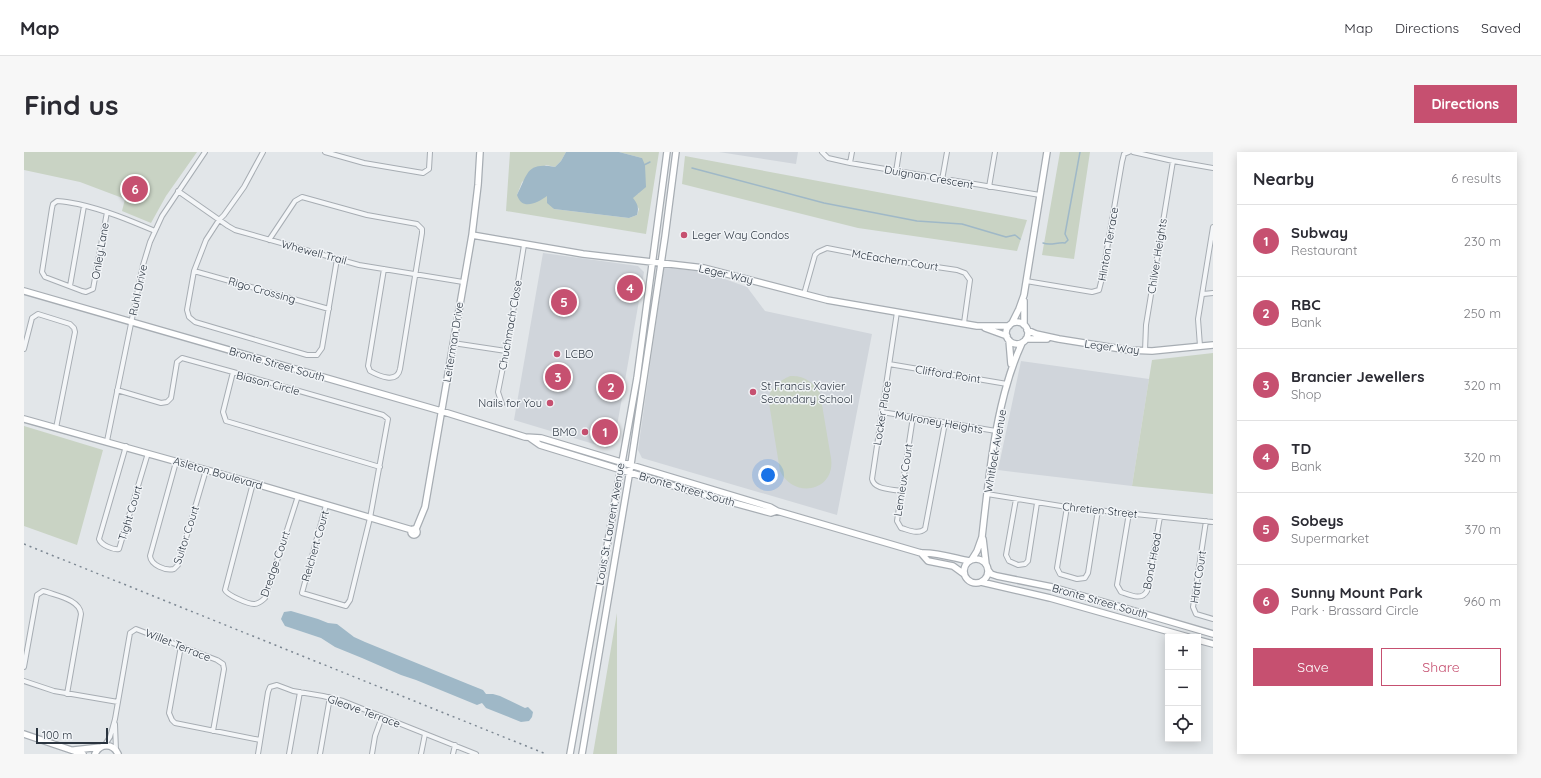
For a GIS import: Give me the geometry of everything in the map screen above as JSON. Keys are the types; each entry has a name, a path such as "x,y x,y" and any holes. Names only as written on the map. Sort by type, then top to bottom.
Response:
{"main road":[{"name":"Leiterman Drive","path":"414,530 425,507 442,411 472,235 478,186 480,152"},
{"name":"Louis St. Laurent Avenue","path":"570,754 619,470 637,378 667,152"},
{"name":"Louis St. Laurent Avenue","path":"582,752 631,464 676,152"},
{"path":"1024,295 1026,328 1024,341 1015,343 1008,338 1006,333 1019,309 1024,295 1047,152"},
{"name":"Leger Way","path":"472,235 583,254 704,268 827,300 964,324 977,326 1010,325"},
{"name":"Bronte Street South","path":"24,291 442,411 530,438 541,438 631,464 770,506 777,512 921,553 930,552 950,558 971,560"},
{"path":"1010,325 1018,322 1026,328"},
{"name":"Leger Way","path":"977,326 1008,338"},
{"name":"Leger Way","path":"1026,328 1036,334 1116,349 1145,351 1213,345"},
{"name":"Whitlock Avenue","path":"1008,338 1011,366"},
{"name":"Leger Way","path":"1024,341 1059,339"},
{"name":"Whitlock Avenue","path":"971,560 978,551 982,537 996,431 1011,366 1024,341"},
{"name":"Asleton Boulevard","path":"24,419 126,446 148,454 414,530"},
{"name":"Bronte Street South","path":"530,438 540,445 629,473 771,513 777,512"},
{"name":"Whitlock Avenue","path":"982,537 987,568"},
{"name":"Bronte Street South","path":"921,553 928,561 953,566 964,574"},
{"path":"980,559 987,568 984,579 981,582 971,582 967,580 964,574 964,567 971,560 980,559"},
{"name":"Bronte Street South","path":"987,568 991,574 997,576 1052,587 1213,634"},
{"name":"Bronte Street South","path":"981,582 1050,598 1177,634"},
{"path":"1201,641 1213,644"},
{"path":"24,734 83,754"},
{"path":"95,754 99,748 103,746"},
{"path":"74,750 111,746 117,752"}],"street":[{"name":"Ruhl Drive","path":"107,441 143,265 162,216 178,190 205,152"},
{"path":"263,152 244,187 206,240 194,271 187,310 187,314 190,319 194,322 313,356 321,352 337,259"},
{"path":"326,152 364,163 423,173 429,169 430,152"},
{"name":"Duignan Crescent","path":"822,152 828,158 850,163 1040,196"},
{"path":"850,163 852,152"},
{"path":"896,172 899,152"},
{"path":"942,180 947,152"},
{"path":"989,187 994,152"},
{"name":"Hinton Terrace","path":"1026,281 1092,292 1099,290 1122,162 1124,154 1129,152"},
{"path":"1133,152 1213,168"},
{"name":"Chilver Heights","path":"1145,351 1147,320 1173,161"},
{"name":"Whewell Trail","path":"178,190 235,230 337,259 384,269 463,282"},
{"path":"269,240 295,200 302,197 367,215 418,224 422,229 422,233 399,373 396,376 388,378 370,371 368,366 384,269"},
{"path":"84,206 70,286 45,277 42,272 52,208 53,204 57,201 84,206 106,212 155,231"},
{"name":"Onley Lane","path":"70,286 86,292 93,289 106,212"},
{"path":"1200,346 1198,319 1213,227"},
{"name":"Chuchmach Close","path":"502,404 498,392 524,245"},
{"name":"McEachern Court","path":"804,294 815,255 827,248 889,260 957,270 965,273 970,280 964,324"},
{"name":"Rigo Crossing","path":"194,271 329,310"},
{"path":"1203,294 1213,293"},
{"name":"Locker Place","path":"897,312 872,479 873,484 876,486 901,491"},
{"path":"24,349 32,318 38,314 70,324 74,328 75,332 56,428"},
{"path":"453,343 506,351"},
{"path":"117,390 161,403 167,402 171,398 177,362 182,358 233,372"},
{"name":"Clifford Point","path":"889,364 1007,384"},
{"name":"Biason Circle","path":"370,518 380,467 388,419 386,416 233,372 223,412 226,421 380,467"},
{"name":"Mulroney Heights","path":"882,412 996,431"},
{"name":"Lemieux Court","path":"913,417 897,521 901,528 917,532 922,532 925,529 945,423"},
{"name":"Tight Court","path":"126,446 99,539 102,544 116,550 119,549 148,454"},
{"name":"Suitor Court","path":"176,462 150,556 154,564 168,569 174,569 178,564 206,470"},
{"name":"Dredge Court","path":"253,483 225,587 227,594 253,604 261,602 265,598 298,496"},
{"name":"Chretien Street","path":"987,494 1067,507 1213,522"},
{"path":"1016,499 1006,555 1009,561 1018,565 1025,564 1028,561 1038,503"},
{"name":"Reichert Court","path":"326,505 302,593 342,606 346,606 350,600 370,518"},
{"path":"1067,507 1057,568 1060,574 1078,579 1085,578 1088,572 1098,510"},
{"name":"Bond Head","path":"1129,514 1117,585 1121,592 1138,597 1143,596 1148,591 1160,517"},
{"name":"Hatt Court","path":"1206,521 1193,607 1196,614 1213,619"},
{"path":"24,667 37,595 43,591 76,604 80,608 81,614 67,694"},
{"name":"Willet Terrace","path":"103,746 110,737 115,719 130,633 136,629 142,630 217,660 222,664 224,669 213,731"},
{"path":"181,646 169,715 175,723 260,740"},
{"path":"24,681 67,694 118,702"},
{"name":"Gleave Terrace","path":"258,754 270,687 277,685 300,692 330,697 343,701 476,754"},
{"path":"289,754 300,692"},
{"path":"320,754 330,697"},
{"path":"372,754 375,736 382,717"},
{"name":"Willet Terrace","path":"115,719 117,752"},
{"path":"421,754 425,734"},
{"path":"453,754 454,746"}],"shaded area":[{"path":"719,152 798,152 796,164"},
{"path":"543,253 638,266 644,272 614,443 607,448 514,420"},
{"name":"St Francis Xavier Secondary School","path":"664,267 705,272 747,287 765,311 872,334 837,515 642,458 638,450"},
{"path":"1021,361 1149,379 1132,486 998,470"}],"green space":[{"path":"24,152 197,152 166,196 151,223 122,211 125,199 80,182 24,170"},
{"path":"510,152 566,152 561,161 555,167 546,165 522,182 517,195 547,196 554,209 629,218 637,215 639,209 632,198 639,193 642,158 619,152 659,152 646,234 506,211"},
{"path":"1060,152 1090,152 1074,259 1042,255"},
{"path":"685,156 1027,220 1017,251 858,228 682,184"},
{"path":"1213,353 1213,494 1132,486 1152,360"},
{"path":"790,376 808,380 820,393 831,458 831,469 827,478 821,484 813,488 795,486 786,480 780,471 769,398 775,386"},
{"path":"24,426 103,450 77,545 24,526"},
{"path":"617,613 617,754 593,754"}],"water":[{"path":"566,152 619,152 642,158 645,165 646,187 633,198 638,206 637,215 629,218 554,209 547,203 547,196 534,203 522,203 517,195 529,171 538,166 555,167 561,161"},
{"path":"291,611 328,623 337,624 354,637 365,642 483,690 486,694 500,696 525,708 528,707 533,712 532,717 529,721 521,722 486,708 482,703 477,705 335,647 321,638 285,626 281,619 284,612"}],"waterway":[{"path":"1043,243 1065,243 1068,240 1065,234 1080,152"},
{"path":"644,165 650,162"},
{"path":"692,168 824,203 917,221 962,224 1006,237 1015,235 1020,239"}],"railway":[{"path":"24,544 546,754"}],"place":[{"name":"Sunny Mount Park","path":"135,189"},
{"name":"Leger Way Condos","path":"684,235"},
{"name":"TD","path":"630,288"},
{"name":"Sobeys","path":"564,302"},
{"name":"LCBO","path":"557,354"},
{"name":"Brancier Jewellers","path":"558,377"},
{"name":"RBC","path":"611,387"},
{"name":"St Francis Xavier Secondary School","path":"753,392"},
{"name":"Nails for You","path":"550,403"},
{"name":"BMO","path":"585,432"},
{"name":"Subway","path":"605,432"}]}
